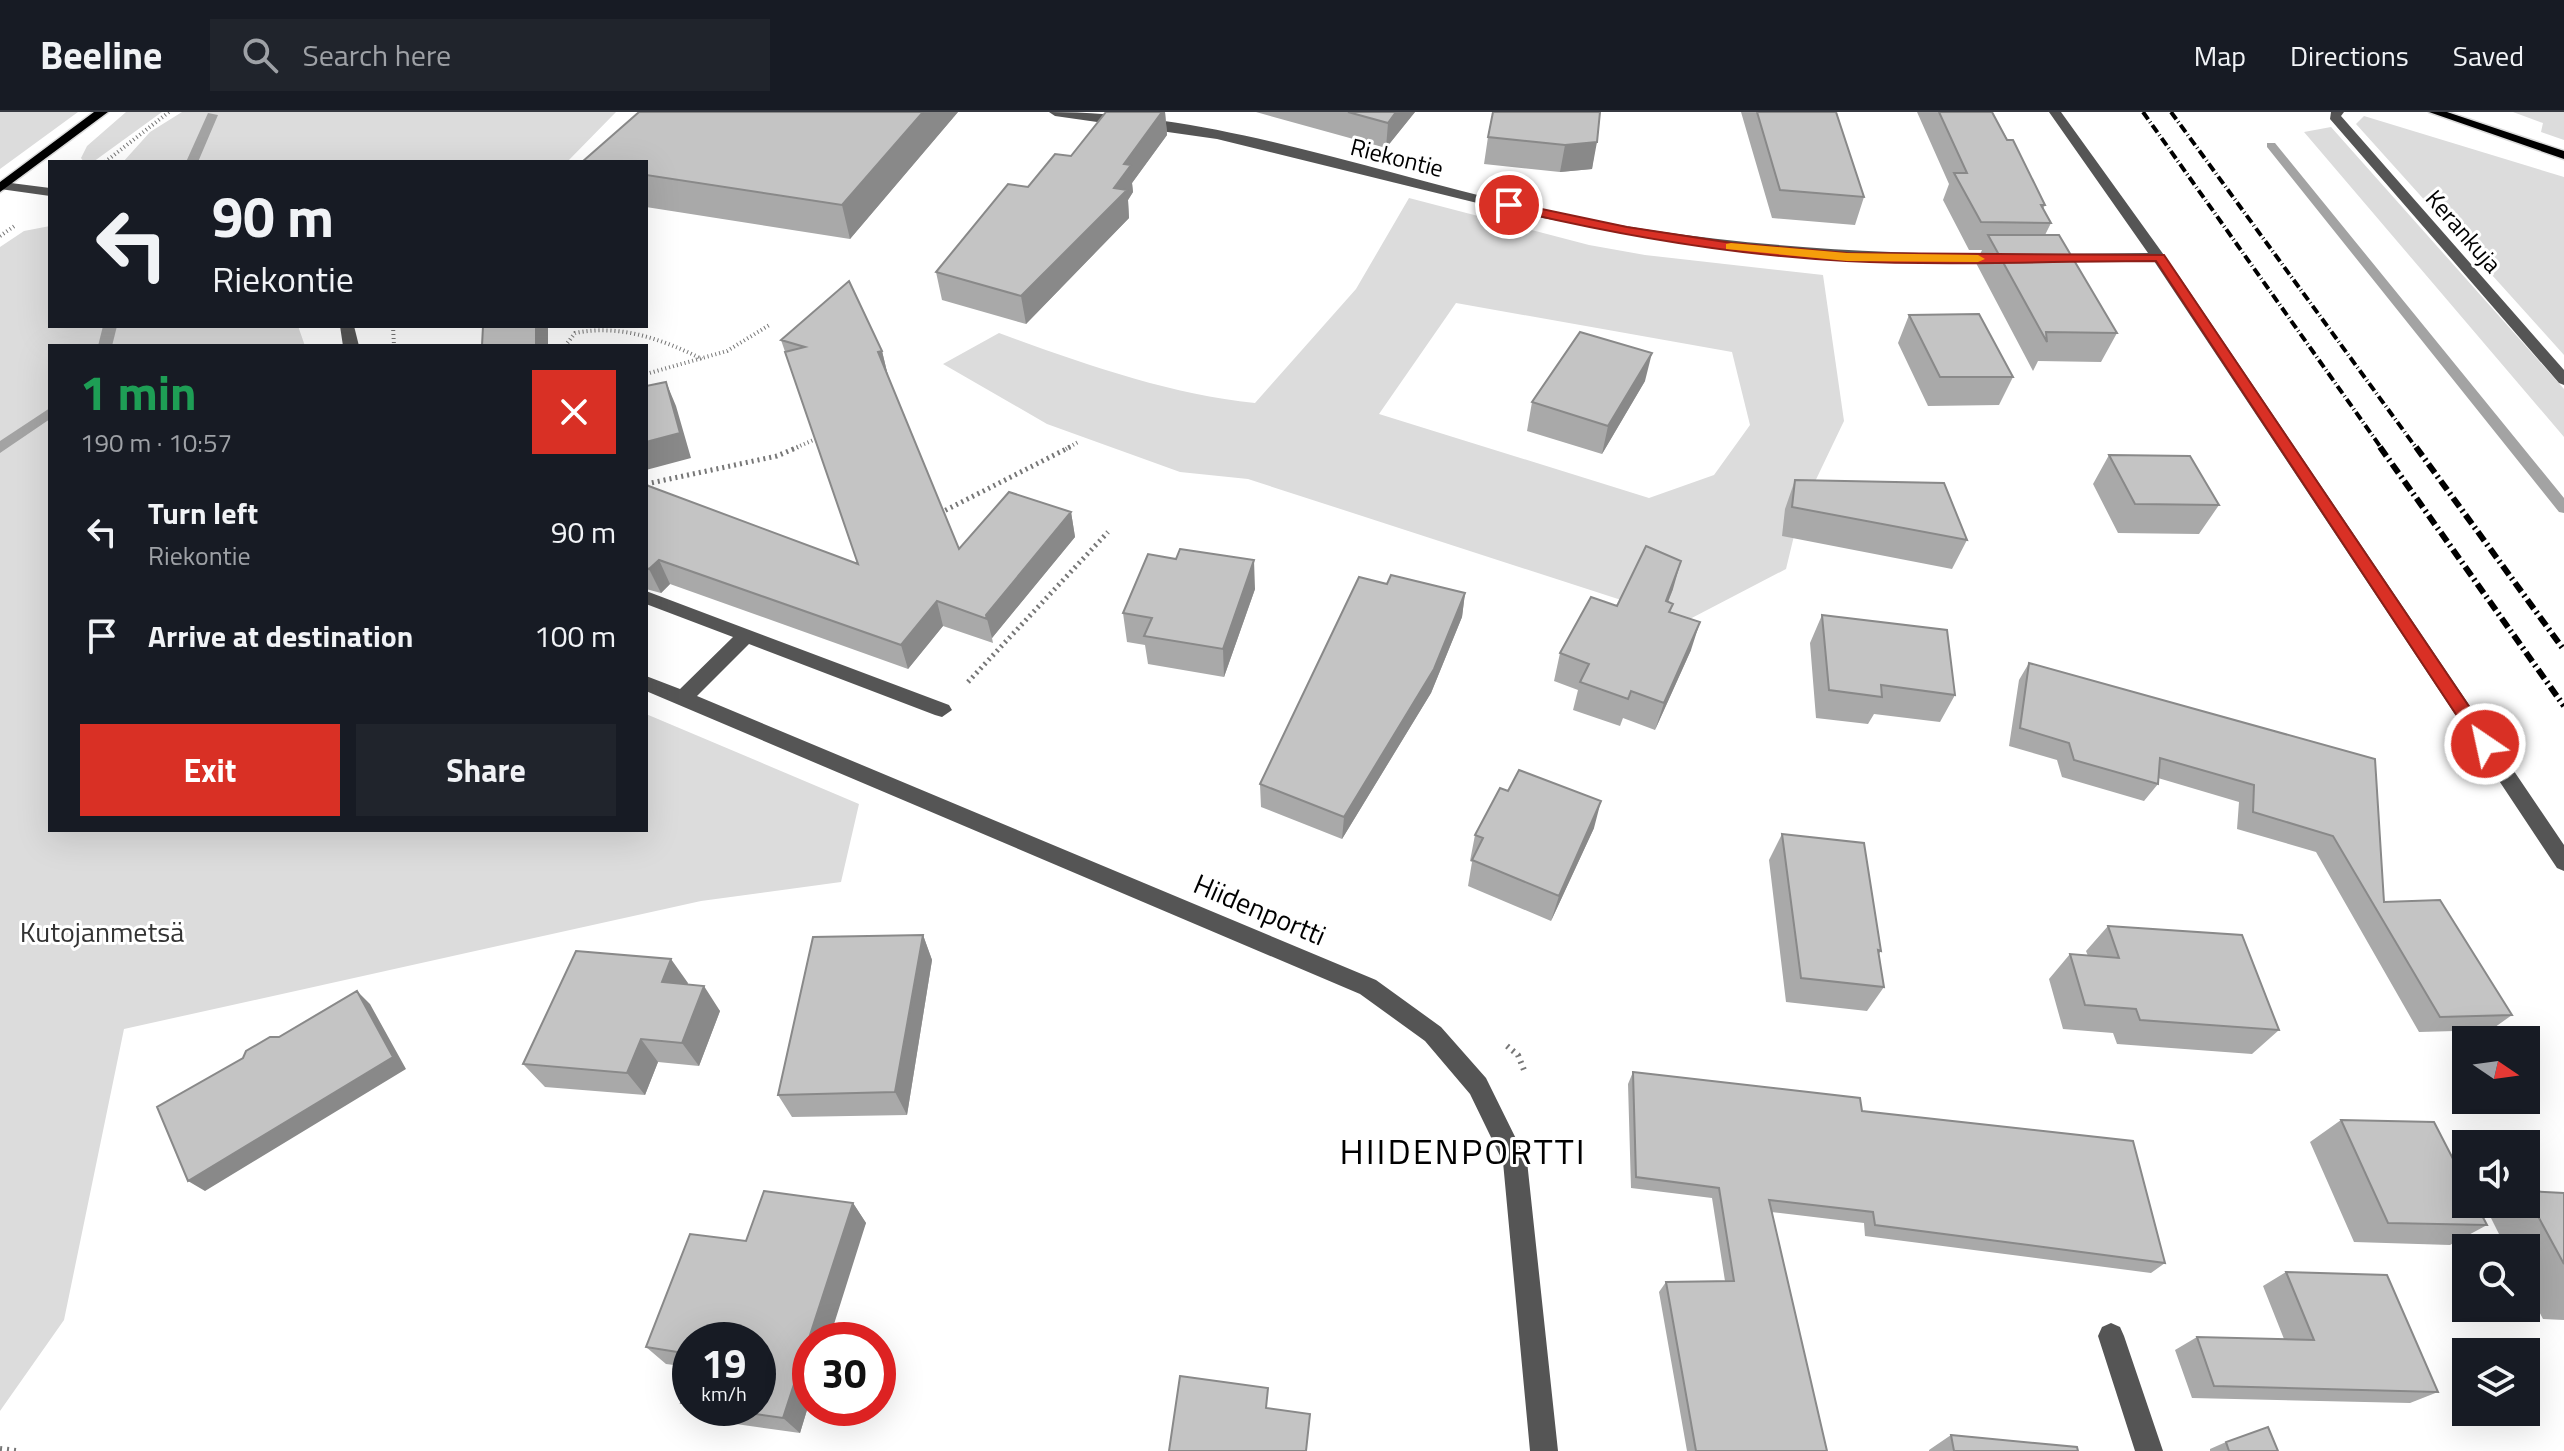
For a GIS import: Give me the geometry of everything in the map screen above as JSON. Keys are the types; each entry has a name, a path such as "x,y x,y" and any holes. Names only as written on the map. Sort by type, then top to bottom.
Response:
{"main road":[{"path":"2,187 102,112"},
{"path":"2435,112 2564,155"}],"street":[{"name":"Riekontie","path":"1055,112 1215,135 1446,192 1627,231 1732,247 1847,257 2159,257"},
{"path":"2055,112 2159,257 2564,862"},
{"name":"Kerankuja","path":"2338,112 2334,116 2564,380"},
{"path":"2,187 48,192"},
{"path":"648,598 942,710"},
{"path":"683,698 745,637"},
{"name":"Hiidenportti","path":"648,684 1368,987 1433,1034 1478,1086 1515,1161 1544,1451"},
{"path":"2111,1336 2149,1451"}],"path":[{"path":"108,160 169,112"},
{"path":"648,373 749,344 771,324"},
{"path":"567,344 575,333 585,328 610,328 682,348 702,359"},
{"path":"648,484 777,456 801,443 832,435"},
{"path":"940,513 1034,468 1078,442"},
{"path":"934,501 940,513 936,526"},
{"path":"942,710 1108,532"},
{"path":"0,1449 17,1451"}],"green space":[{"path":"0,112 78,112 0,169"},
{"path":"126,112 162,112 96,160 81,158 87,146"},
{"path":"182,112 616,112 569,160 125,160 150,132"},
{"path":"2513,112 2564,112 2564,140 2541,132 2543,123"},
{"path":"2364,116 2564,177 2564,355 2356,124"},
{"path":"2331,127 2564,389 2564,437 2304,132"},
{"path":"1409,198 1589,245 1645,255 1823,275 1844,421 1799,515 1786,569 1686,621 1248,479 1180,472 1047,424 943,364 999,333 1157,385 1255,403 1356,289","holes":["1456,303 1732,352 1750,425 1714,475 1649,498 1379,414"]},
{"name":"Kutojanmetsä","path":"48,226 48,328 299,328 304,344 48,344 48,832 648,832 648,715 859,804 841,882 701,901 124,1029 64,1320 0,1411 0,247 24,231"}],"building":[{"path":"639,112 923,112 842,205 648,175 648,160 584,160"},
{"path":"1106,112 1162,112 1124,164 1131,165 1114,188 1127,190 1021,296 936,272 1008,184 1028,187 1055,154 1071,156"},
{"path":"1348,112 1396,112 1388,123"},
{"path":"1493,112 1600,112 1597,142 1565,145 1488,137"},
{"path":"1757,112 1836,112 1864,197 1780,190"},
{"path":"1939,112 1992,112 2007,140 2013,140 2051,223 1981,222 1954,173 1967,173"},
{"path":"1988,235 2059,235 2117,333 2046,332 2047,342"},
{"path":"849,281 882,351 878,352 959,549 1009,492 1071,512 986,615 987,619 937,601 901,645 659,560 648,569 648,486 858,564 785,352 805,347 781,340"},
{"path":"1979,314 2013,377 1940,377 1909,315"},
{"path":"483,328 536,328 536,344 482,344"},
{"path":"1580,332 1652,353 1608,426 1532,402"},
{"path":"666,382 680,433 648,441 648,386"},
{"path":"2109,455 2190,456 2219,505 2135,504"},
{"path":"1795,480 1944,483 1967,540 1792,507"},
{"path":"1646,546 1681,561 1666,601 1673,604 1669,612 1700,622 1664,703 1631,691 1628,699 1580,682 1589,664 1560,653 1591,597 1617,606"},
{"path":"1180,549 1254,560 1223,649 1144,636 1152,618 1123,613 1148,554 1176,559"},
{"path":"1391,575 1465,593 1434,669 1344,817 1260,784 1359,577 1387,584"},
{"path":"1822,615 1947,630 1955,695 1881,685 1882,697 1829,690"},
{"path":"2029,663 2375,759 2384,902 2440,900 2512,1015 2440,1017 2333,836 2253,812 2254,785 2160,758 2158,784 2074,760 2069,743 2020,728"},
{"path":"1519,770 1601,801 1559,896 1472,860 1483,838 1475,835 1500,788 1508,791"},
{"path":"1782,834 1864,843 1884,987 1801,978"},
{"path":"2108,926 2242,935 2279,1030 2140,1020 2136,1009 2085,1005 2070,954 2119,958"},
{"path":"923,935 895,1092 778,1095 813,937"},
{"path":"576,951 671,959 662,982 704,986 682,1043 641,1039 627,1073 523,1064"},
{"path":"357,991 393,1057 188,1181 157,1107 243,1058 246,1051 270,1037 279,1037"},
{"path":"1633,1072 1860,1098 1862,1111 2133,1141 2165,1263 1875,1225 1873,1212 1769,1200 1827,1451 1696,1451 1666,1282 1734,1281 1719,1188 1636,1177"},
{"path":"2341,1120 2434,1122 2452,1157 2452,1218 2483,1218 2487,1225 2388,1223"},
{"path":"764,1191 853,1203 814,1322 792,1322 792,1390 783,1418 776,1417 776,1322 672,1322 672,1351 646,1347 690,1234 746,1241"},
{"path":"2540,1192 2564,1193 2564,1264 2539,1218"},
{"path":"2286,1272 2387,1275 2438,1392 2214,1386 2197,1337 2314,1340"},
{"path":"1180,1376 1268,1388 1266,1408 1310,1414 1306,1451 1169,1451"},
{"path":"2268,1427 2278,1451 2229,1451 2226,1442"},
{"path":"1951,1435 2077,1447 2078,1451 1954,1451"}],"waterway":[{"path":"193,160 212,115"},
{"path":"2271,145 2564,508"},
{"path":"106,344 110,328"},
{"path":"0,448 48,413"}],"railway":[{"path":"2143,112 2382,449"},
{"path":"2171,112 2417,449"},
{"path":"2380,447 2564,706"},
{"path":"2416,447 2564,650"}],"slow traffic":[{"path":"1731,246 1847,257 1978,259"}],"district":[{"name":"HIIDENPORTTI","path":"1463,1150"}],"route":[{"path":"1509,205 1627,231 1732,247 1847,257 2159,257 2485,744"}]}
